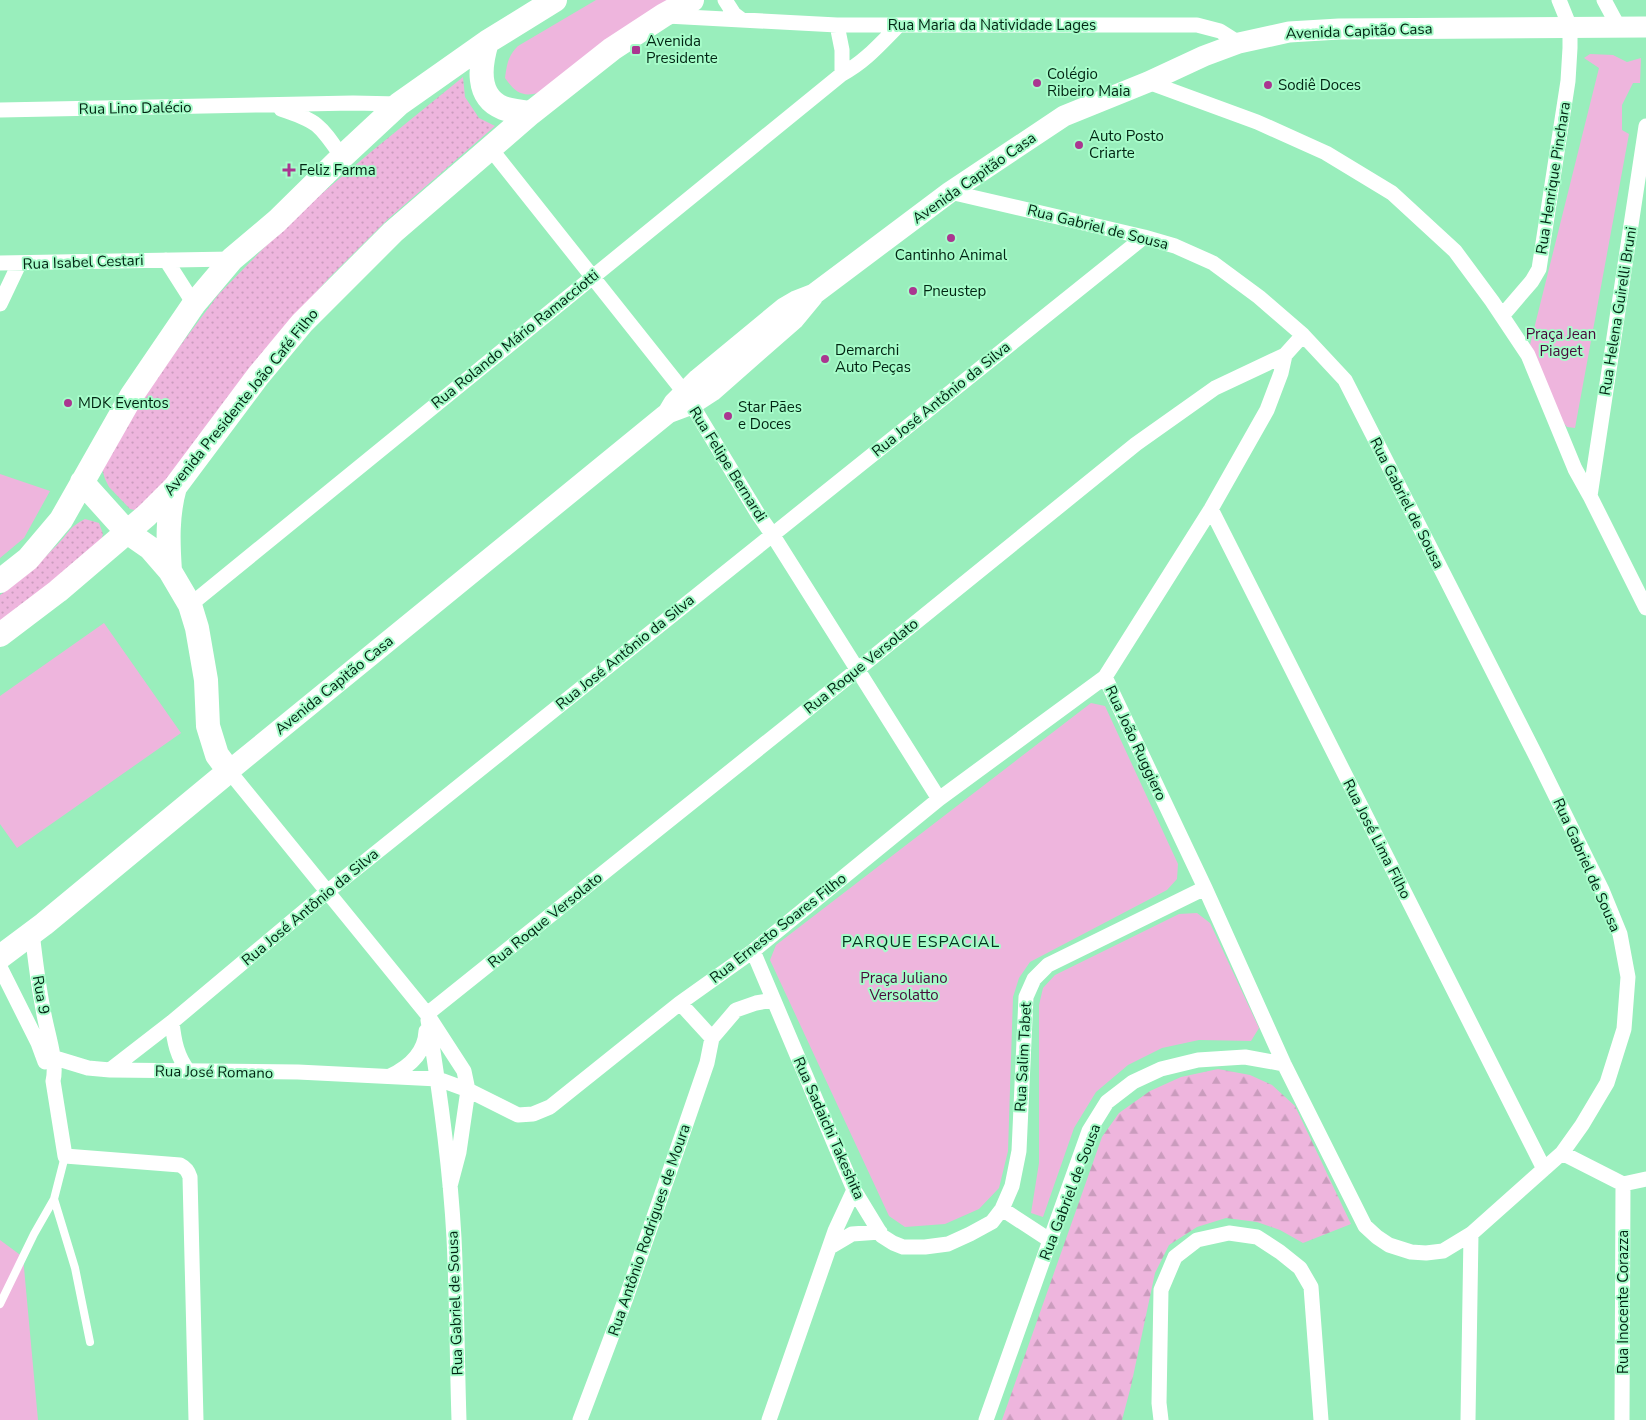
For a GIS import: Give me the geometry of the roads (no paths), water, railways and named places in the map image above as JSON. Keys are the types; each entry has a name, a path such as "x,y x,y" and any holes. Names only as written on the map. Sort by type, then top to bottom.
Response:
{"main road":[{"name":"Avenida Presidente João Café Filho","path":"0,635 58,591 147,515 174,487 252,384 302,323 393,232 531,113 612,49 664,15 692,0"},
{"path":"0,581 28,559 70,506 132,394 194,304 232,259 277,221 399,104 545,3"},
{"name":"Avenida Capitão Casa","path":"0,957 668,413 688,398 712,391 794,319 814,294 950,192 1064,116 1238,43 1289,32 1338,29 1646,26"},
{"path":"487,42 483,56 482,78 486,94 502,108 531,113"},
{"path":"82,482 127,532 150,548 170,572 190,605 197,628 206,680 208,726 217,755 229,771"},
{"path":"170,572 168,526 169,507 174,487"}],"street":[{"path":"724,0 734,14 742,20"},
{"path":"1559,0 1570,27"},
{"path":"1604,0 1618,26"},
{"name":"Rua Maria da Natividade Lages","path":"664,15 837,25 1197,26 1220,30 1238,43"},
{"path":"837,25 842,50 842,74"},
{"name":"Rua Rolando Mário Ramacciotti","path":"190,605 842,74 857,66 899,25"},
{"name":"Rua Henrique Pinchara","path":"1502,316 1532,281 1539,269 1568,82 1570,27"},
{"path":"1148,82 1257,122 1326,153 1392,193 1456,251 1528,355 1575,469 1646,608"},
{"name":"Rua Lino Dalécio","path":"0,110 353,103 399,104"},
{"name":"Rua Lino Dalécio","path":"270,106 312,121 322,129 342,157"},
{"name":"Rua Helena Guirelli Bruni","path":"1590,496 1646,126"},
{"name":"Rua Felipe Bernardi","path":"490,148 688,398 758,514 939,798"},
{"name":"Rua Gabriel de Sousa","path":"950,192 1144,237 1176,246 1213,263 1259,297 1304,335 1344,380 1537,758 1602,890 1620,934 1628,977 1624,1028 1607,1083 1582,1125 1562,1153 1471,1234 1444,1251 1411,1252 1390,1246 1364,1226 1284,1064 1245,1057 1198,1060 1160,1069 1133,1082 1107,1102 1089,1131 986,1420"},
{"name":"Rua José Antônio da Silva","path":"110,1070 172,1022 327,892 1144,237"},
{"name":"Rua Isabel Cestari","path":"0,264 232,259"},
{"path":"166,260 194,304"},
{"path":"0,304 19,264"},
{"name":"Rua Roque Versolato","path":"427,1014 1136,444 1215,388 1286,355 1304,335"},
{"name":"Rua João Ruggiero","path":"1284,1064 1105,677 1211,509 1267,410 1286,355"},
{"name":"Rua José Lima Filho","path":"1211,509 1544,1169"},
{"name":"Rua Ernesto Soares Filho","path":"438,1079 468,1090 518,1116 542,1111 550,1107 680,1003 753,951 939,798 1105,677"},
{"name":"Rua Gabriel de Sousa","path":"229,771 427,1014 464,1071 468,1090 459,1152 450,1186"},
{"name":"Rua Salim Tabet","path":"1002,1209 1012,1186 1019,1151 1026,997 1034,979 1048,965 1204,888"},
{"name":"Rua 9","path":"32,932 47,1055"},
{"name":"Rua Sadaichi Takeshita","path":"753,951 854,1190 880,1232 892,1243 903,1247 948,1244 992,1222 1002,1209"},
{"name":"Rua 9","path":"0,967 47,1055"},
{"name":"Rua Antônio Rodrigues de Moura","path":"580,1420 629,1289 707,1063 712,1038 736,1010 756,1002 773,1000"},
{"path":"680,1003 712,1038"},
{"path":"389,1077 403,1070 421,1052 426,1037 427,1014"},
{"name":"Rua Gabriel de Sousa","path":"427,1014 438,1079 450,1186 454,1238 459,1420"},
{"path":"172,1022 181,1062 189,1072"},
{"path":"47,1055 55,1072 54,1081 65,1156 180,1165 189,1172 196,1420"},
{"name":"Rua José Romano","path":"47,1055 88,1068 110,1070 298,1072 438,1079"},
{"path":"1562,1153 1623,1184 1646,1179"},
{"name":"Rua Inocente Corazza","path":"1622,1420 1623,1184"},
{"path":"769,1420 835,1231 854,1190"},
{"path":"1002,1209 1051,1241"},
{"path":"830,1246 852,1234 880,1232"},
{"path":"1161,1420 1159,1403 1161,1290 1175,1257 1198,1240 1230,1233 1257,1237 1280,1252 1300,1268 1311,1287 1321,1420"},
{"path":"1468,1420 1471,1234"},
{"path":"1153,1420 1159,1403"}],"lane":[{"path":"0,1304 34,1234 54,1199 65,1156"},
{"path":"54,1199 75,1268 90,1342"}],"place":[{"name":"Avenida Presidente","path":"636,50"},
{"name":"Colégio Ribeiro Maia","path":"1037,83"},
{"name":"Sodiê Doces","path":"1268,85"},
{"name":"Auto Posto Criarte","path":"1079,145"},
{"name":"Feliz Farma","path":"289,170"},
{"name":"Cantinho Animal","path":"951,238"},
{"name":"Pneustep","path":"913,291"},
{"name":"Demarchi Auto Peças","path":"825,359"},
{"name":"MDK Eventos","path":"68,403"},
{"name":"Star Pães e Doces","path":"728,416"}],"district":[{"name":"PARQUE ESPACIAL","path":"921,941"}],"park label":[{"name":"Praça Jean Piaget","path":"1561,342"},
{"name":"Praça Juliano Versolatto","path":"904,986"}]}
